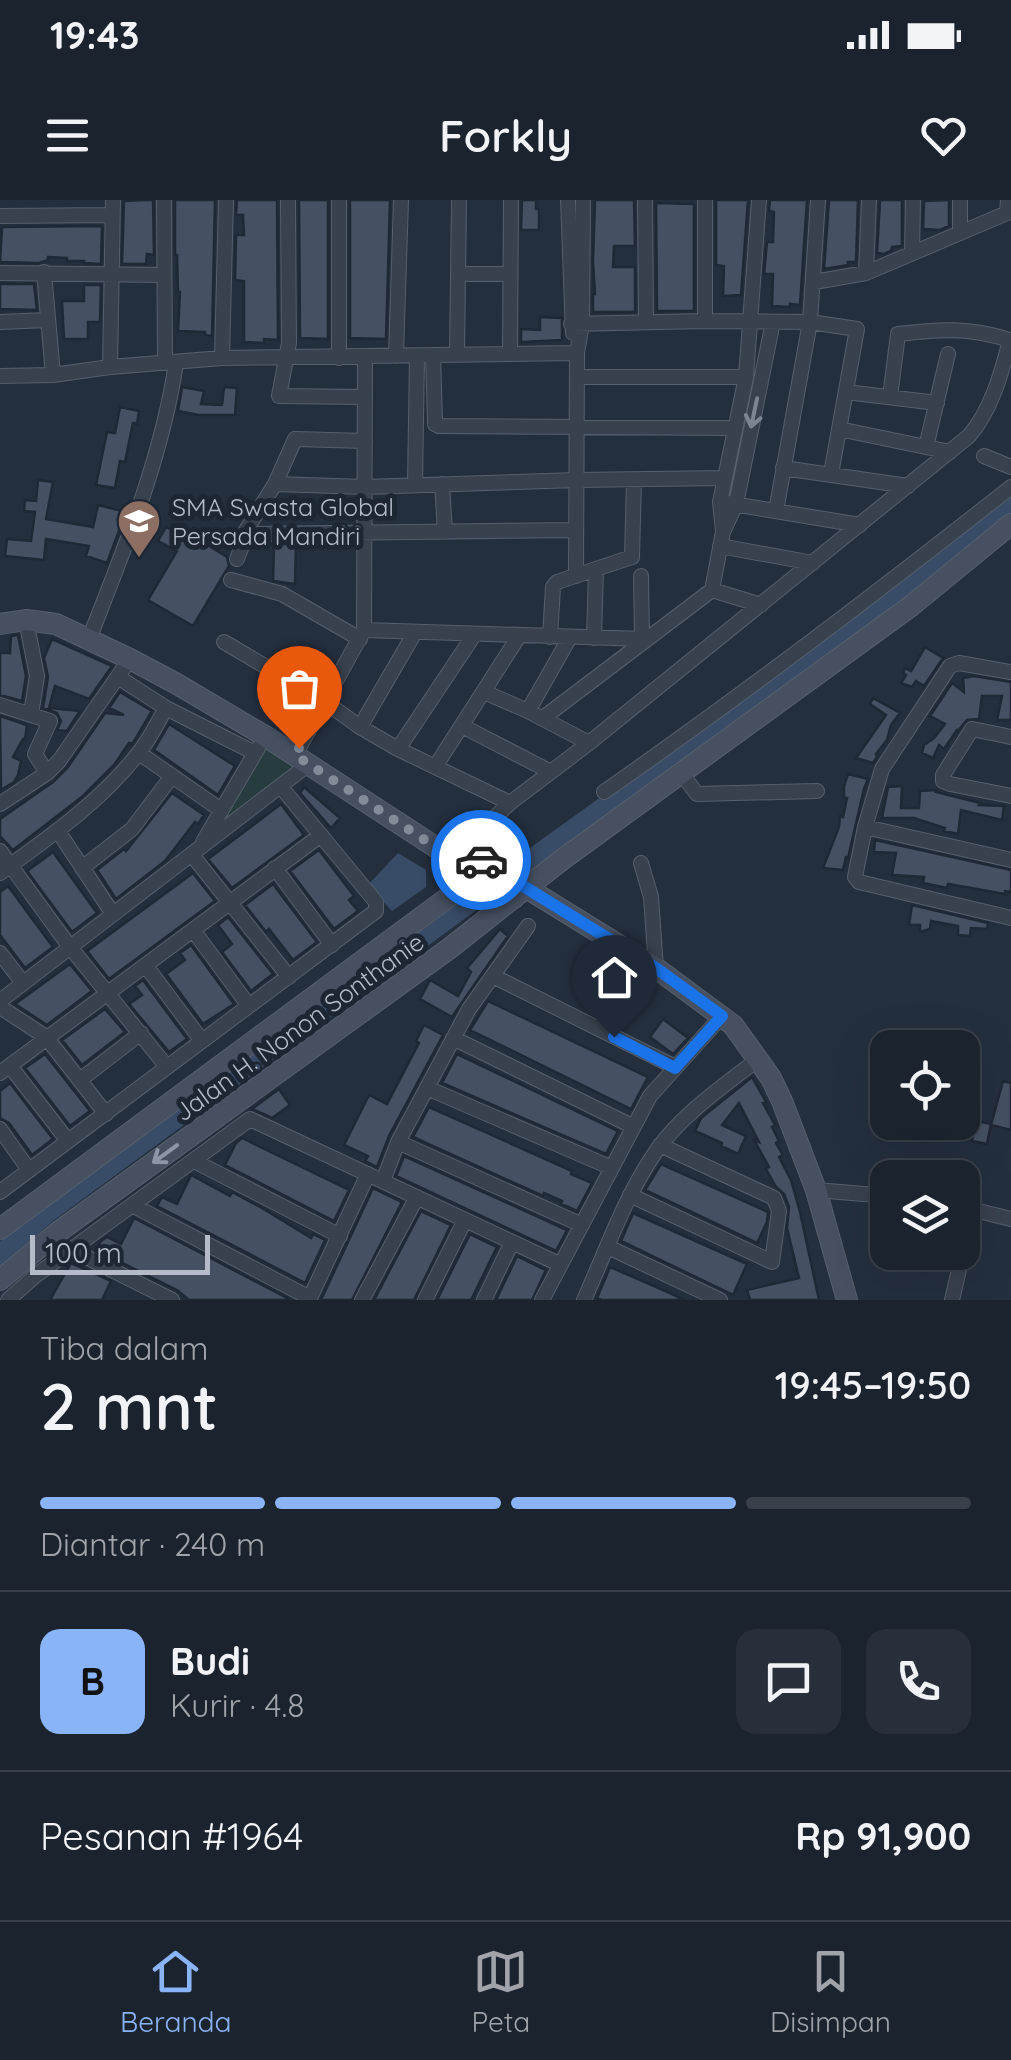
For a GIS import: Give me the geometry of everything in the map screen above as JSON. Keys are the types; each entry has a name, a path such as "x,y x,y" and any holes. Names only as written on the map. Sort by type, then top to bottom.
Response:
{"street":[{"path":"89,639 149,476 166,418 170,362 164,200"},
{"path":"222,358 226,200"},
{"path":"288,200 288,358 279,396 365,397"},
{"path":"338,358 339,200"},
{"path":"396,356 401,200"},
{"path":"456,354 459,200"},
{"path":"510,200 510,353"},
{"path":"568,200 577,324"},
{"path":"576,576 577,324 583,200"},
{"path":"645,200 646,322"},
{"path":"705,200 705,321"},
{"path":"722,539 720,502 746,378 759,200"},
{"path":"776,511 810,322 818,200"},
{"path":"866,273 869,200"},
{"path":"912,253 913,200"},
{"path":"960,200 960,232"},
{"path":"814,282 866,273 1006,213 1008,200"},
{"path":"0,216 112,208 110,366"},
{"path":"0,272 164,275"},
{"path":"44,272 54,375"},
{"path":"458,274 510,274"},
{"path":"0,322 48,320"},
{"path":"543,718 712,590 722,539 736,504 773,322"},
{"path":"577,324 810,322 857,329 831,474"},
{"path":"464,863 510,803 950,452 981,422 1009,339 948,328 898,334 890,397"},
{"path":"0,376 54,375 110,366 222,358 577,353"},
{"path":"926,447 948,354"},
{"path":"433,355 435,424 736,428"},
{"path":"415,485 417,356"},
{"path":"106,1114 46,1038 0,1004 281,788 302,760 324,701 362,635 365,357"},
{"path":"577,376 746,378"},
{"path":"846,392 937,403"},
{"path":"839,429 950,452"},
{"path":"237,559 245,529 275,484 295,439 365,441"},
{"path":"984,456 1011,467"},
{"path":"784,468 908,486"},
{"path":"275,484 364,487 724,478"},
{"path":"550,637 553,587 557,582 632,557 634,480"},
{"path":"442,484 444,532"},
{"path":"604,792 747,692 1011,486"},
{"path":"720,502 860,525"},
{"name":"Jalan H. Nonon Sonthanie","path":"0,1280 58,1232 450,948 516,891 911,606 1011,524"},
{"path":"246,533 576,530"},
{"path":"722,539 814,562"},
{"path":"594,638 596,569"},
{"path":"641,576 644,639"},
{"path":"231,580 282,594 362,635 644,639"},
{"path":"712,590 761,605"},
{"path":"26,620 37,676 31,714"},
{"path":"0,624 26,620 56,624 89,639 166,708 302,760 464,863 570,915 656,968 728,1020 771,1078 782,1101 816,1190 847,1300"},
{"path":"360,727 414,634"},
{"path":"398,749 474,635"},
{"path":"436,767 520,636"},
{"path":"528,711 570,638"},
{"path":"224,642 398,749 510,803"},
{"path":"1011,672 959,662 950,666 882,769 856,876 859,882 1011,918"},
{"path":"124,668 177,684 260,745"},
{"path":"0,804 59,761 124,668"},
{"path":"484,692 590,742"},
{"path":"747,692 761,712"},
{"path":"0,705 50,720 35,754 47,773"},
{"path":"6,869 103,794 140,753 166,708"},
{"path":"462,726 551,772"},
{"path":"1011,736 972,729 943,775 950,784 1011,796"},
{"path":"196,851 260,745"},
{"path":"140,753 222,810"},
{"path":"653,760 697,794 817,791"},
{"path":"82,868 132,829 172,776"},
{"path":"0,1192 376,911 377,906 281,788"},
{"path":"865,827 1011,860"},
{"path":"58,832 113,914"},
{"path":"68,1141 5,1070 321,834"},
{"path":"0,851 6,869 167,1067"},
{"path":"196,851 288,976"},
{"path":"464,863 516,891"},
{"name":"Jalan H. Nonon Sonthanie","path":"0,1229 464,863"},
{"path":"640,863 651,897 656,968"},
{"path":"274,868 332,945"},
{"path":"450,948 481,934 528,904 570,915"},
{"path":"382,1181 398,1142 469,1009 528,926"},
{"path":"192,930 249,1006"},
{"path":"0,953 23,984"},
{"path":"146,966 202,1041"},
{"path":"493,976 675,1068"},
{"path":"542,1300 650,1096 728,1020"},
{"path":"80,1080 141,1033"},
{"path":"453,1038 632,1126"},
{"path":"584,1300 630,1195 660,1145 754,1053"},
{"path":"427,1088 612,1168"},
{"path":"8,1300 35,1276 250,1119 559,1264"},
{"path":"0,1129 29,1170"},
{"path":"398,1142 582,1225"},
{"path":"630,1195 772,1262 778,1210 774,1198 660,1145"},
{"path":"194,1161 340,1236"},
{"path":"132,1205 309,1299 368,1174"},
{"path":"816,1190 870,1194"},
{"path":"362,1300 417,1197"},
{"path":"980,1211 1011,1219"},
{"path":"425,1300 465,1220"},
{"path":"484,1300 512,1242"},
{"path":"608,1247 720,1300"},
{"path":"72,1250 172,1300"},
{"path":"952,1300 957,1270"}],"green space":[{"path":"265,736 309,764 201,847"}],"water":[{"path":"398,853 426,870 426,887 392,911 368,885"},
{"path":"482,886 497,895 53,1221 0,1267 0,1241"}],"building":[{"path":"153,200 154,255 147,254 146,264 122,264 124,201"},
{"path":"175,200 215,200 212,336 178,331"},
{"path":"237,200 277,200 278,340 244,342 244,281 235,280 236,235 244,235 243,215 236,215"},
{"path":"299,200 328,200 328,339 300,338"},
{"path":"350,200 390,200 386,339 350,338"},
{"path":"522,200 536,200 539,230 521,230"},
{"path":"595,200 634,200 635,246 614,246 613,267 635,267 635,312 593,312"},
{"path":"716,200 748,200 741,295 723,296 724,266 716,265"},
{"path":"770,200 807,200 800,305 772,306 773,274 764,274 767,242 773,242 774,212 769,211"},
{"path":"829,200 858,200 856,262 824,269"},
{"path":"880,200 902,200 902,246 892,247 884,254 877,253"},
{"path":"949,200 949,226 923,229 924,201"},
{"path":"656,203 694,204 694,311 657,311"},
{"path":"102,226 101,264 48,257 39,263 0,262 2,227"},
{"path":"0,284 34,284 37,310 0,309"},
{"path":"84,285 101,285 100,322 88,322 88,339 64,339 62,301 84,301"},
{"path":"540,317 562,318 562,340 521,342 521,329 540,330"},
{"path":"182,387 204,391 201,404 222,405 224,387 237,388 235,415 178,411"},
{"path":"120,407 139,411 137,424 133,423 115,488 96,485 107,432 115,433"},
{"path":"38,480 53,482 46,519 93,527 98,505 126,512 107,563 86,556 89,546 46,539 44,560 5,556 7,539 31,541 35,512 24,511 25,500 36,501"},
{"name":"SMA Swasta Global Persada Mandiri","path":"166,527 186,537 188,533 227,557 229,566 193,626 148,600 177,551 158,541"},
{"path":"274,544 296,544 295,584 273,581"},
{"path":"18,635 26,676 22,701 0,695 0,653 10,653 11,636"},
{"path":"52,639 112,666 89,699 55,686 49,708 80,711 67,731 57,730 61,721 57,713 43,708 48,677 44,658"},
{"path":"925,647 943,658 924,686 916,681 912,687 901,683 905,668 911,671"},
{"path":"963,678 1011,682 1011,720 997,720 1002,696 982,696 979,719 967,720 944,749 939,745 933,758 922,753 924,745 945,724 930,716 952,683 964,692"},
{"path":"120,692 152,711 132,744 83,796 13,850 0,836 0,819 68,767 105,713 124,715 109,708"},
{"path":"873,698 900,713 873,763 856,758 886,715 870,704"},
{"path":"0,716 27,725 25,739 13,757 21,761 18,775 1,790"},
{"path":"169,724 235,766 218,795 154,750"},
{"path":"848,774 868,779 848,858 843,870 823,868 840,816 843,817"},
{"path":"902,786 901,808 919,808 920,791 937,790 979,805 1004,806 1002,820 961,810 958,834 914,818 882,818 888,787"},
{"path":"304,787 340,818 331,828 300,793"},
{"path":"172,793 204,815 165,861 116,899 97,870 126,851"},
{"path":"281,804 304,835 232,888 208,859"},
{"path":"875,840 1011,870 1011,892 948,884 947,888 923,883 924,877 892,875 896,853 874,852"},
{"path":"319,850 354,896 349,900 358,911 334,929 290,871"},
{"path":"53,852 97,913 72,932 27,871"},
{"path":"193,873 215,901 109,979 87,951"},
{"path":"273,884 317,942 293,960 245,905"},
{"path":"8,886 53,947 25,968 0,935 0,892"},
{"path":"912,905 988,923 987,929 971,928 970,936 958,935 958,926 931,921 930,929 920,932 920,925 909,925"},
{"path":"228,917 273,974 251,991 222,952 232,944 218,925"},
{"path":"500,929 508,936 452,1017 420,999 430,980 458,996 471,972 467,968"},
{"path":"191,945 234,1004 203,1024 166,974 185,960 180,953"},
{"path":"70,964 92,991 47,1025 15,1004"},
{"path":"143,980 187,1039 169,1052 129,1004 142,995 135,986"},
{"path":"488,1001 648,1077 631,1109 470,1030"},
{"path":"105,1009 125,1032 82,1065 62,1040"},
{"path":"663,1019 688,1038 673,1054 650,1037"},
{"path":"424,1025 443,1035 389,1136 377,1167 365,1161 368,1156 344,1145 369,1095 387,1104 419,1043 416,1041"},
{"path":"45,1054 90,1111 70,1126 25,1068"},
{"path":"457,1054 618,1131 606,1154 442,1083"},
{"path":"752,1077 775,1125 772,1127 779,1141 776,1143 783,1155 779,1157 791,1180 800,1212 819,1300 750,1300 747,1290 799,1278 787,1228 789,1207 766,1169 769,1167 754,1140 759,1142 739,1103 722,1125 746,1136 738,1154 695,1131 701,1118"},
{"path":"1003,1081 1011,1083 1011,1130 991,1125"},
{"path":"10,1083 53,1139 32,1155 9,1123 0,1118 0,1091"},
{"path":"279,1089 290,1105 272,1118 252,1109"},
{"path":"429,1107 592,1183 577,1211 413,1137"},
{"path":"980,1122 991,1124 987,1144 972,1141 980,1140"},
{"path":"242,1138 349,1190 334,1221 225,1165"},
{"path":"404,1156 567,1230 556,1251 396,1176"},
{"path":"661,1164 768,1212 757,1243 645,1190"},
{"path":"191,1175 230,1196 232,1192 311,1238 313,1234 325,1240 305,1283 157,1206 162,1197 177,1204"},
{"path":"373,1188 402,1202 352,1300 321,1300"},
{"path":"421,1211 451,1225 414,1300 374,1300"},
{"path":"633,1213 747,1264 733,1295 621,1241"},
{"path":"134,1218 291,1300 189,1300 177,1290 96,1250 107,1237 121,1244"},
{"path":"470,1234 497,1247 471,1300 437,1300"},
{"path":"517,1256 546,1270 532,1300 496,1300"},
{"path":"71,1263 111,1281 102,1300 50,1300"},
{"path":"610,1267 685,1300 597,1298"}],"waterway":[{"path":"493,888 906,591 1011,507"}],"way so far":[{"path":"299,748 295,755 440,850 459,847 481,860"}],"place":[{"name":"SMA Swasta Global Persada Mandiri","path":"139,559"}],"route":[{"path":"481,860 656,968 722,1016 675,1068 614,1037"}]}
